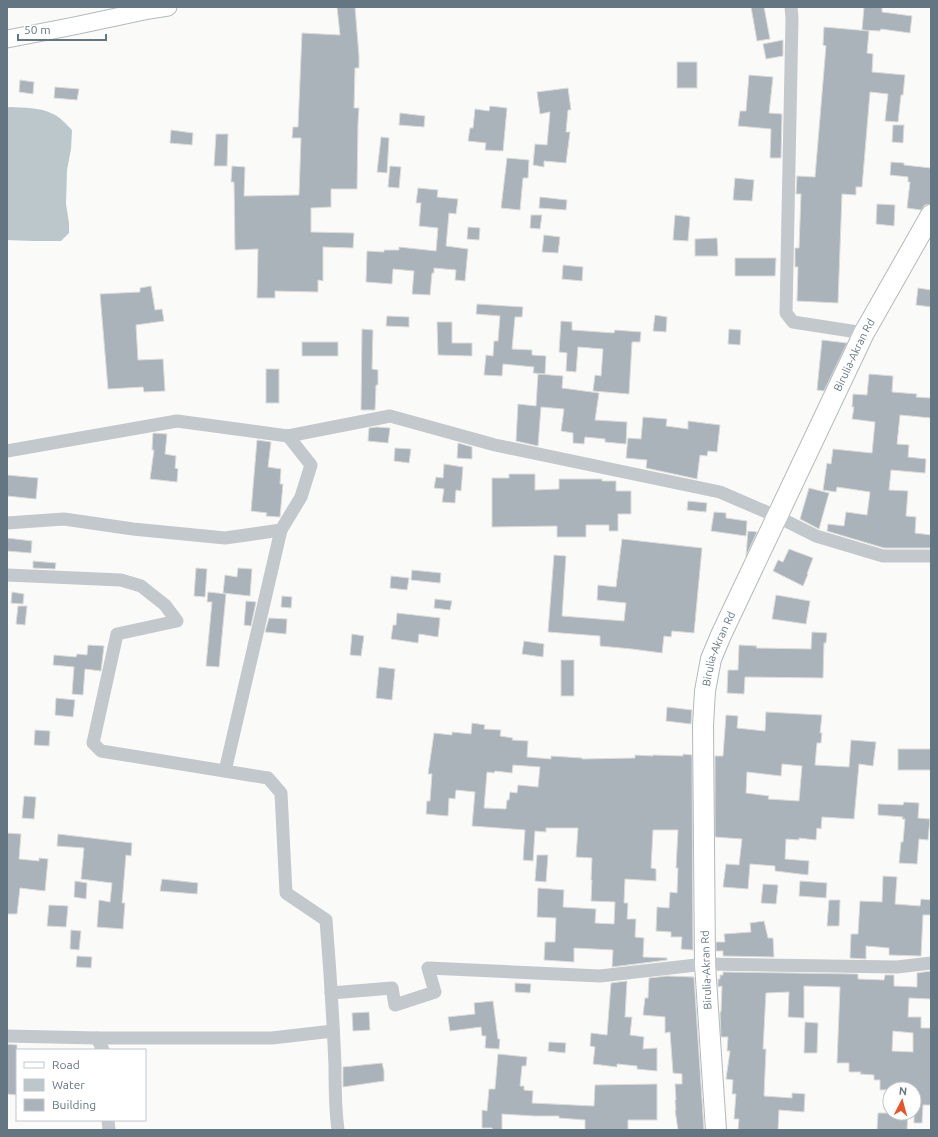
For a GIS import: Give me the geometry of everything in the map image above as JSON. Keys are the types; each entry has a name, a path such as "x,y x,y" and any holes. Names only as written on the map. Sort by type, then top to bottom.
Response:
{"highway":[{"name":"Birulia-Akran Rd","path":"716,1130 705,964 703,725 705,691 711,659 864,333 931,215"}],"main road":[{"path":"7,39 74,26 149,8 168,7"}],"street":[{"path":"791,7 786,314 793,322 864,333"},
{"path":"7,451 177,421 288,436 390,416 495,445 720,492 778,517 816,536 883,556 931,556"},
{"path":"225,771 281,530 301,497 311,465 288,436"},
{"path":"7,523 64,519 133,529 225,538 281,530"},
{"path":"7,575 121,580 141,586 165,605 177,621 117,634 93,743 101,752 268,778 281,793 286,893 326,920 333,1031 335,1106 338,1130"},
{"path":"331,993 392,988 395,1005 435,992 428,968 600,976 705,964 897,967 931,963"},
{"path":"7,1036 100,1044 272,1038 333,1031"}],"water":[{"path":"7,108 43,110 56,115 72,130 71,149 67,170 66,204 69,233 61,241 7,240"}],"building":[{"path":"337,7 355,7 359,56 359,68 355,68 354,108 359,108 357,189 331,189 331,207 311,208 311,232 354,233 353,248 323,247 323,281 318,280 318,292 275,291 275,298 257,298 258,249 235,250 234,182 231,182 232,166 245,167 244,196 299,195 301,138 292,138 293,127 298,127 302,33 340,35"},
{"path":"751,7 764,7 770,39 757,41"},
{"path":"864,7 882,7 882,12 912,16 910,33 881,29 880,31 862,30"},
{"path":"824,27 869,31 867,53 873,54 872,72 905,75 898,122 885,121 888,94 870,92 862,187 856,187 856,195 842,194 838,303 797,301 798,267 795,267 795,248 799,248 801,194 796,194 797,176 815,177 826,46 823,45"},
{"path":"783,40 783,56 766,59 763,44"},
{"path":"677,62 697,62 697,88 677,88"},
{"path":"749,75 773,77 769,113 782,114 781,158 770,158 771,129 738,126 740,111 746,111"},
{"path":"20,80 34,82 33,94 19,92"},
{"path":"55,87 79,89 77,100 54,98"},
{"path":"568,88 571,110 568,110 566,132 570,132 566,163 544,161 544,167 533,165 535,144 547,145 550,112 540,114 537,92"},
{"path":"490,106 507,108 503,151 485,150 486,143 468,141 470,128 473,128 475,109 489,111"},
{"path":"400,113 425,116 424,127 399,125"},
{"path":"893,125 904,125 903,143 892,142"},
{"path":"171,130 193,133 192,145 170,143"},
{"path":"216,134 228,134 227,166 214,166"},
{"path":"381,137 389,138 387,173 377,172"},
{"path":"507,158 529,160 528,178 523,178 520,210 501,208"},
{"path":"891,162 931,168 931,204 925,205 921,210 907,208 910,182 908,182 908,177 890,175"},
{"path":"390,166 401,167 399,188 388,187"},
{"path":"735,178 754,180 752,201 733,200"},
{"path":"418,188 438,190 437,197 458,199 456,214 449,213 446,246 468,249 465,281 455,280 456,270 434,268 434,273 432,273 430,295 412,294 414,271 393,269 392,284 366,282 367,251 384,252 384,250 399,250 399,247 436,251 438,228 419,226 421,203 416,203"},
{"path":"540,197 567,200 566,210 539,208"},
{"path":"877,204 895,205 894,226 876,224"},
{"path":"531,215 542,215 540,229 530,228"},
{"path":"675,215 690,217 688,241 673,240"},
{"path":"468,227 480,228 479,240 467,239"},
{"path":"544,235 560,237 558,253 542,252"},
{"path":"717,238 718,256 695,256 695,239"},
{"path":"735,258 776,258 775,276 735,276"},
{"path":"563,265 583,267 582,281 562,279"},
{"path":"151,286 155,310 162,309 164,321 136,325 138,360 163,359 165,391 144,392 143,387 108,389 100,294 140,292 140,288"},
{"path":"918,288 931,290 931,307 916,305"},
{"path":"477,304 523,307 522,317 515,317 512,349 532,350 532,355 546,356 545,374 533,373 534,367 503,364 502,376 484,375 486,355 493,356 494,341 498,341 500,316 476,314"},
{"path":"655,315 667,317 666,332 653,331"},
{"path":"387,316 409,317 409,327 386,326"},
{"path":"561,321 572,322 572,330 614,333 615,330 641,332 640,342 632,342 629,394 593,391 595,375 601,376 603,349 578,347 576,372 566,371 567,353 559,352"},
{"path":"437,322 452,322 452,343 472,343 472,356 438,355"},
{"path":"362,329 373,330 372,369 378,370 375,410 361,410"},
{"path":"729,329 741,330 740,345 728,344"},
{"path":"822,340 847,343 824,391 817,390"},
{"path":"302,342 338,342 338,356 302,356"},
{"path":"266,369 279,369 279,403 266,403"},
{"path":"538,374 563,376 562,388 599,393 595,420 627,422 626,444 605,442 605,439 585,437 584,444 573,443 573,433 561,431 564,409 541,407 538,446 516,441 518,404 536,406"},
{"path":"869,374 893,376 892,392 917,394 916,397 931,398 931,418 900,415 897,444 909,445 908,457 926,459 925,473 891,470 889,490 908,491 906,516 916,517 915,533 931,535 931,548 884,548 827,531 828,524 844,526 846,512 867,515 870,492 837,487 836,492 823,490 827,463 831,464 833,449 872,453 875,422 852,419 854,407 852,407 853,394 867,395"},
{"path":"643,417 667,419 666,426 688,429 688,421 720,425 717,452 708,451 707,456 700,455 697,479 646,468 647,460 626,458 628,438 641,439"},
{"path":"369,428 390,428 388,443 368,441"},
{"path":"153,433 167,434 165,454 176,456 175,468 178,469 177,482 150,479 154,450 152,450"},
{"path":"257,440 271,442 268,467 281,469 280,484 283,484 280,517 266,516 267,513 251,511"},
{"path":"458,443 472,447 472,459 457,458"},
{"path":"395,448 411,449 409,463 394,461"},
{"path":"444,464 463,467 461,491 456,490 455,503 442,502 444,489 434,488 436,477 443,478"},
{"path":"509,474 535,474 535,490 559,489 559,479 602,479 602,481 616,481 616,491 631,491 631,514 618,514 618,531 609,531 609,525 586,525 586,537 557,537 557,526 492,527 492,478 509,478"},
{"path":"7,475 38,478 36,499 7,496"},
{"path":"809,488 829,493 819,529 800,519"},
{"path":"688,501 707,503 706,512 687,510"},
{"path":"714,512 726,513 726,518 747,521 746,536 711,531"},
{"path":"748,531 757,532 746,556"},
{"path":"7,538 32,541 31,553 7,551"},
{"path":"622,539 702,548 694,633 672,631 671,637 664,636 662,653 600,646 600,636 548,632 554,555 566,556 562,616 624,621 626,603 597,600 598,585 616,587"},
{"path":"789,549 813,558 803,586 773,571 778,560 783,562"},
{"path":"33,561 56,563 55,569 33,568"},
{"path":"196,568 207,569 205,597 194,596"},
{"path":"238,568 252,569 250,596 223,593 225,575 237,577"},
{"path":"412,570 441,573 440,583 411,580"},
{"path":"391,576 409,578 407,590 390,588"},
{"path":"12,592 24,594 23,604 11,603"},
{"path":"208,592 226,594 219,667 206,666 212,602 207,602"},
{"path":"776,595 810,601 806,624 772,619"},
{"path":"282,596 292,597 291,608 281,607"},
{"path":"435,599 452,601 450,610 434,608"},
{"path":"246,601 256,602 251,626 244,625"},
{"path":"18,606 27,606 25,625 16,624"},
{"path":"397,613 440,618 438,637 419,634 418,643 391,639 393,625 396,625"},
{"path":"269,618 287,619 286,634 265,632"},
{"path":"812,632 827,633 826,643 824,643 823,678 745,677 744,694 727,693 728,670 738,670 739,645 757,646 756,648 811,649"},
{"path":"352,634 364,636 361,656 350,655"},
{"path":"524,641 544,644 543,657 522,654"},
{"path":"88,645 104,646 101,671 85,669 83,695 72,694 74,667 53,665 54,655 76,657 77,654 87,655"},
{"path":"561,660 574,660 574,696 561,696"},
{"path":"379,667 395,669 392,700 376,698"},
{"path":"56,698 75,700 73,717 55,715"},
{"path":"667,707 692,710 691,724 666,721"},
{"path":"766,712 822,715 820,733 822,733 821,743 817,743 815,765 849,767 851,740 876,742 873,766 859,764 854,819 822,817 821,829 817,828 816,840 799,838 799,840 786,839 785,859 809,861 808,875 775,871 775,866 750,864 748,889 723,887 726,864 739,865 742,839 715,837 715,756 723,756 726,715 738,716 737,728 765,731","holes":["782,764 802,766 799,801 768,799 769,796 746,793 747,772 781,776"]},
{"path":"472,723 485,725 484,729 501,730 500,736 513,738 512,740 528,741 527,757 551,759 551,756 582,759 635,758 635,755 692,755 693,950 681,949 682,937 671,937 671,932 656,931 657,907 669,908 670,892 677,893 678,868 676,868 678,830 653,830 651,868 656,869 656,881 625,879 624,903 628,903 627,919 636,919 635,937 644,938 643,957 667,958 667,960 612,967 613,950 574,948 574,962 544,960 545,942 555,942 556,918 537,917 538,888 564,890 563,907 596,909 595,923 614,924 615,902 591,901 592,858 576,857 578,828 546,828 546,832 535,831 533,861 523,860 525,830 472,826 475,792 456,790 455,799 449,798 448,816 426,814 427,801 430,801 432,774 428,774 434,733 452,735 452,732 471,734","holes":["513,765 540,767 538,787 518,785 517,793 510,792 506,809 484,808 487,772 494,773 495,771 512,773"]},
{"path":"35,730 50,731 49,746 34,745"},
{"path":"898,749 931,749 931,770 898,770"},
{"path":"24,796 36,797 34,819 22,818"},
{"path":"904,802 919,803 918,818 930,819 928,840 919,839 917,864 899,863 905,819 902,819 903,817 878,815 878,804 903,805"},
{"path":"7,833 21,834 19,859 39,861 39,858 48,859 45,891 20,888 17,914 7,914"},
{"path":"58,834 132,843 131,856 126,855 122,903 125,903 123,929 97,927 99,900 110,902 112,883 81,879 84,848 57,846"},
{"path":"537,855 548,855 546,882 535,881"},
{"path":"883,876 897,877 895,904 920,906 921,899 931,900 931,915 923,915 921,956 889,955 889,948 866,946 866,959 850,958 851,934 858,934 860,901 882,902"},
{"path":"162,879 198,883 197,894 160,891"},
{"path":"75,881 87,883 86,899 74,897"},
{"path":"800,881 827,883 826,898 799,896"},
{"path":"763,884 778,885 776,904 761,903"},
{"path":"829,900 840,900 839,926 827,926"},
{"path":"49,905 68,906 66,927 47,926"},
{"path":"764,921 768,938 773,938 774,957 723,956 723,951 716,951 716,942 725,942 724,934 751,932 750,923"},
{"path":"71,930 81,931 79,950 70,949"},
{"path":"77,956 92,957 91,968 76,967"},
{"path":"931,971 931,999 909,998 908,1017 921,1017 921,1028 931,1028 931,1105 923,1105 922,1123 914,1123 914,1121 922,1121 922,1081 882,1081 882,1090 880,1090 880,1080 874,1080 874,1075 860,1074 861,1072 849,1072 849,1063 837,1063 840,987 804,986 804,1018 788,1017 789,992 766,993 763,1049 766,1049 764,1096 792,1098 792,1093 805,1094 804,1112 779,1110 778,1130 738,1130 739,1119 734,1119 736,1094 732,1094 733,1080 726,1079 730,1051 727,1051 728,1037 721,1037 720,1012 722,986 718,987 718,979 720,979 720,975 723,975 723,972 858,974 858,979 884,980 885,975 894,975 894,986 917,987 917,973","holes":["893,1031 913,1033 913,1052 892,1051"]},
{"path":"667,976 694,977 704,1130 678,1130 675,1110 675,1084 682,1084 682,1074 673,1073 670,1032 665,1033 665,1017 643,1015 645,998 648,998 649,978"},
{"path":"627,981 625,1017 632,1017 630,1035 644,1037 643,1049 657,1048 657,1071 637,1069 637,1066 617,1064 617,1067 593,1064 595,1047 590,1046 591,1033 607,1035 611,983"},
{"path":"515,983 531,984 530,993 515,992"},
{"path":"493,1001 498,1039 500,1039 499,1049 485,1048 486,1036 482,1036 481,1027 450,1031 448,1017 475,1014 474,1003"},
{"path":"369,1012 370,1030 353,1031 352,1013"},
{"path":"805,1022 818,1023 817,1053 804,1053"},
{"path":"549,1042 566,1043 565,1053 548,1051"},
{"path":"7,1044 17,1045 16,1095 7,1094"},
{"path":"498,1054 527,1057 526,1066 522,1066 520,1086 524,1086 524,1090 533,1091 532,1103 594,1106 595,1085 657,1084 657,1120 628,1120 628,1130 585,1130 585,1120 559,1118 559,1116 502,1114 502,1130 482,1128 482,1110 487,1111 489,1089 495,1089"},
{"path":"382,1063 384,1081 343,1087 343,1067"},
{"path":"878,1113 882,1113 882,1121 908,1121 907,1130 877,1130"}]}
